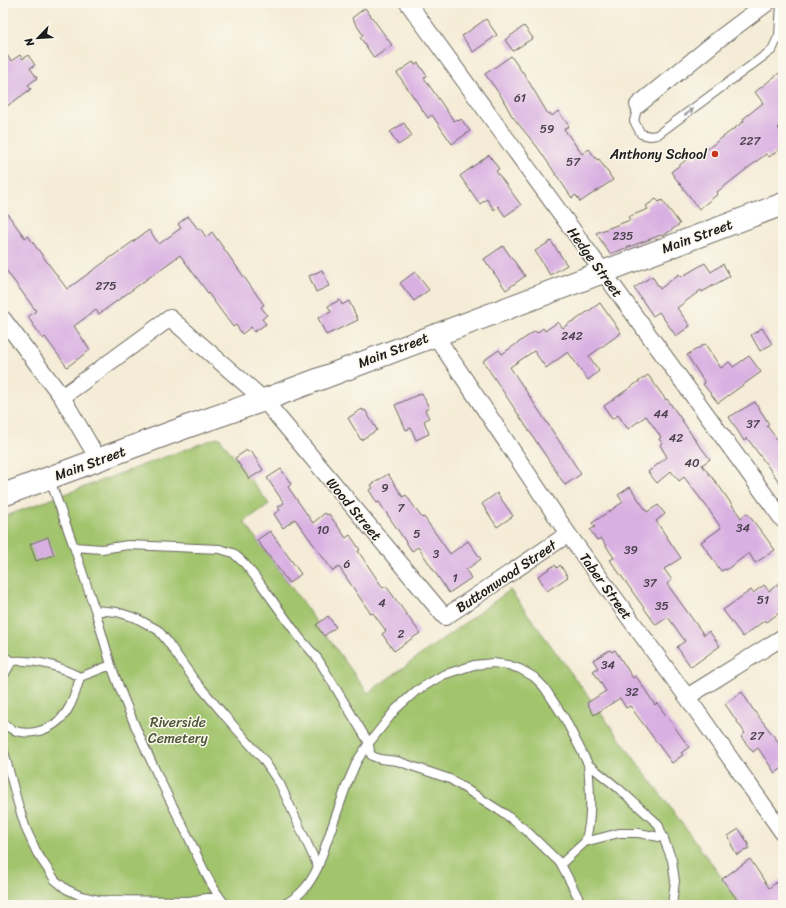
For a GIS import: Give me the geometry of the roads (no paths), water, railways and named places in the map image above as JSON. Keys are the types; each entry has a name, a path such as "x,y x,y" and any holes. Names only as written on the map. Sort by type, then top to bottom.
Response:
{"main road":[{"name":"Main Street","path":"3,495 98,459 264,400 783,204"}],"street":[{"name":"Hedge Street","path":"408,3 783,520"},
{"path":"638,105 719,39 767,3"},
{"name":"Wood Street","path":"62,397 170,318 264,400 445,617"},
{"path":"3,319 62,397 98,459"},
{"name":"Taber Street","path":"435,335 568,534 687,697 783,833"},
{"name":"Buttonwood Street","path":"445,617 568,534"},
{"path":"687,697 783,636"}],"lane":[{"path":"638,105 634,121 641,134 650,136 657,135 772,50 779,35 781,3"},
{"path":"49,478 74,546 111,665 126,705 157,774 219,896 226,905"},
{"path":"74,546 102,548 128,545 220,549 233,553 245,564 299,637 318,659 369,743 370,753 372,756 380,759 397,761 450,778 506,814 527,831 561,864 582,905"},
{"path":"95,610 117,612 136,618 158,630 192,678 250,743 270,769 280,784 318,867"},
{"path":"3,656 12,661"},
{"path":"3,664 12,661 26,660 40,662 61,668 80,677 111,665"},
{"path":"3,677 12,661"},
{"path":"283,905 302,893 311,882 318,867 346,784 357,761 380,727 396,709 416,691 429,682 443,675 474,665 493,663 508,665 520,669 534,677 544,687 565,719 588,764 591,808 589,828 585,842"},
{"path":"3,723 14,731 28,733 41,731 52,725 66,713 74,700 80,677"},
{"path":"3,748 26,829 37,853 55,880 66,889 82,896 99,900 189,901 219,896"},
{"path":"588,764 618,788 658,824 672,860 675,881 672,905"},
{"path":"561,864 585,842 619,833 639,833 664,838"}],"place":[{"name":"Anthony School","path":"715,154"}],"park label":[{"name":"Riverside Cemetery","path":"178,730"}]}
